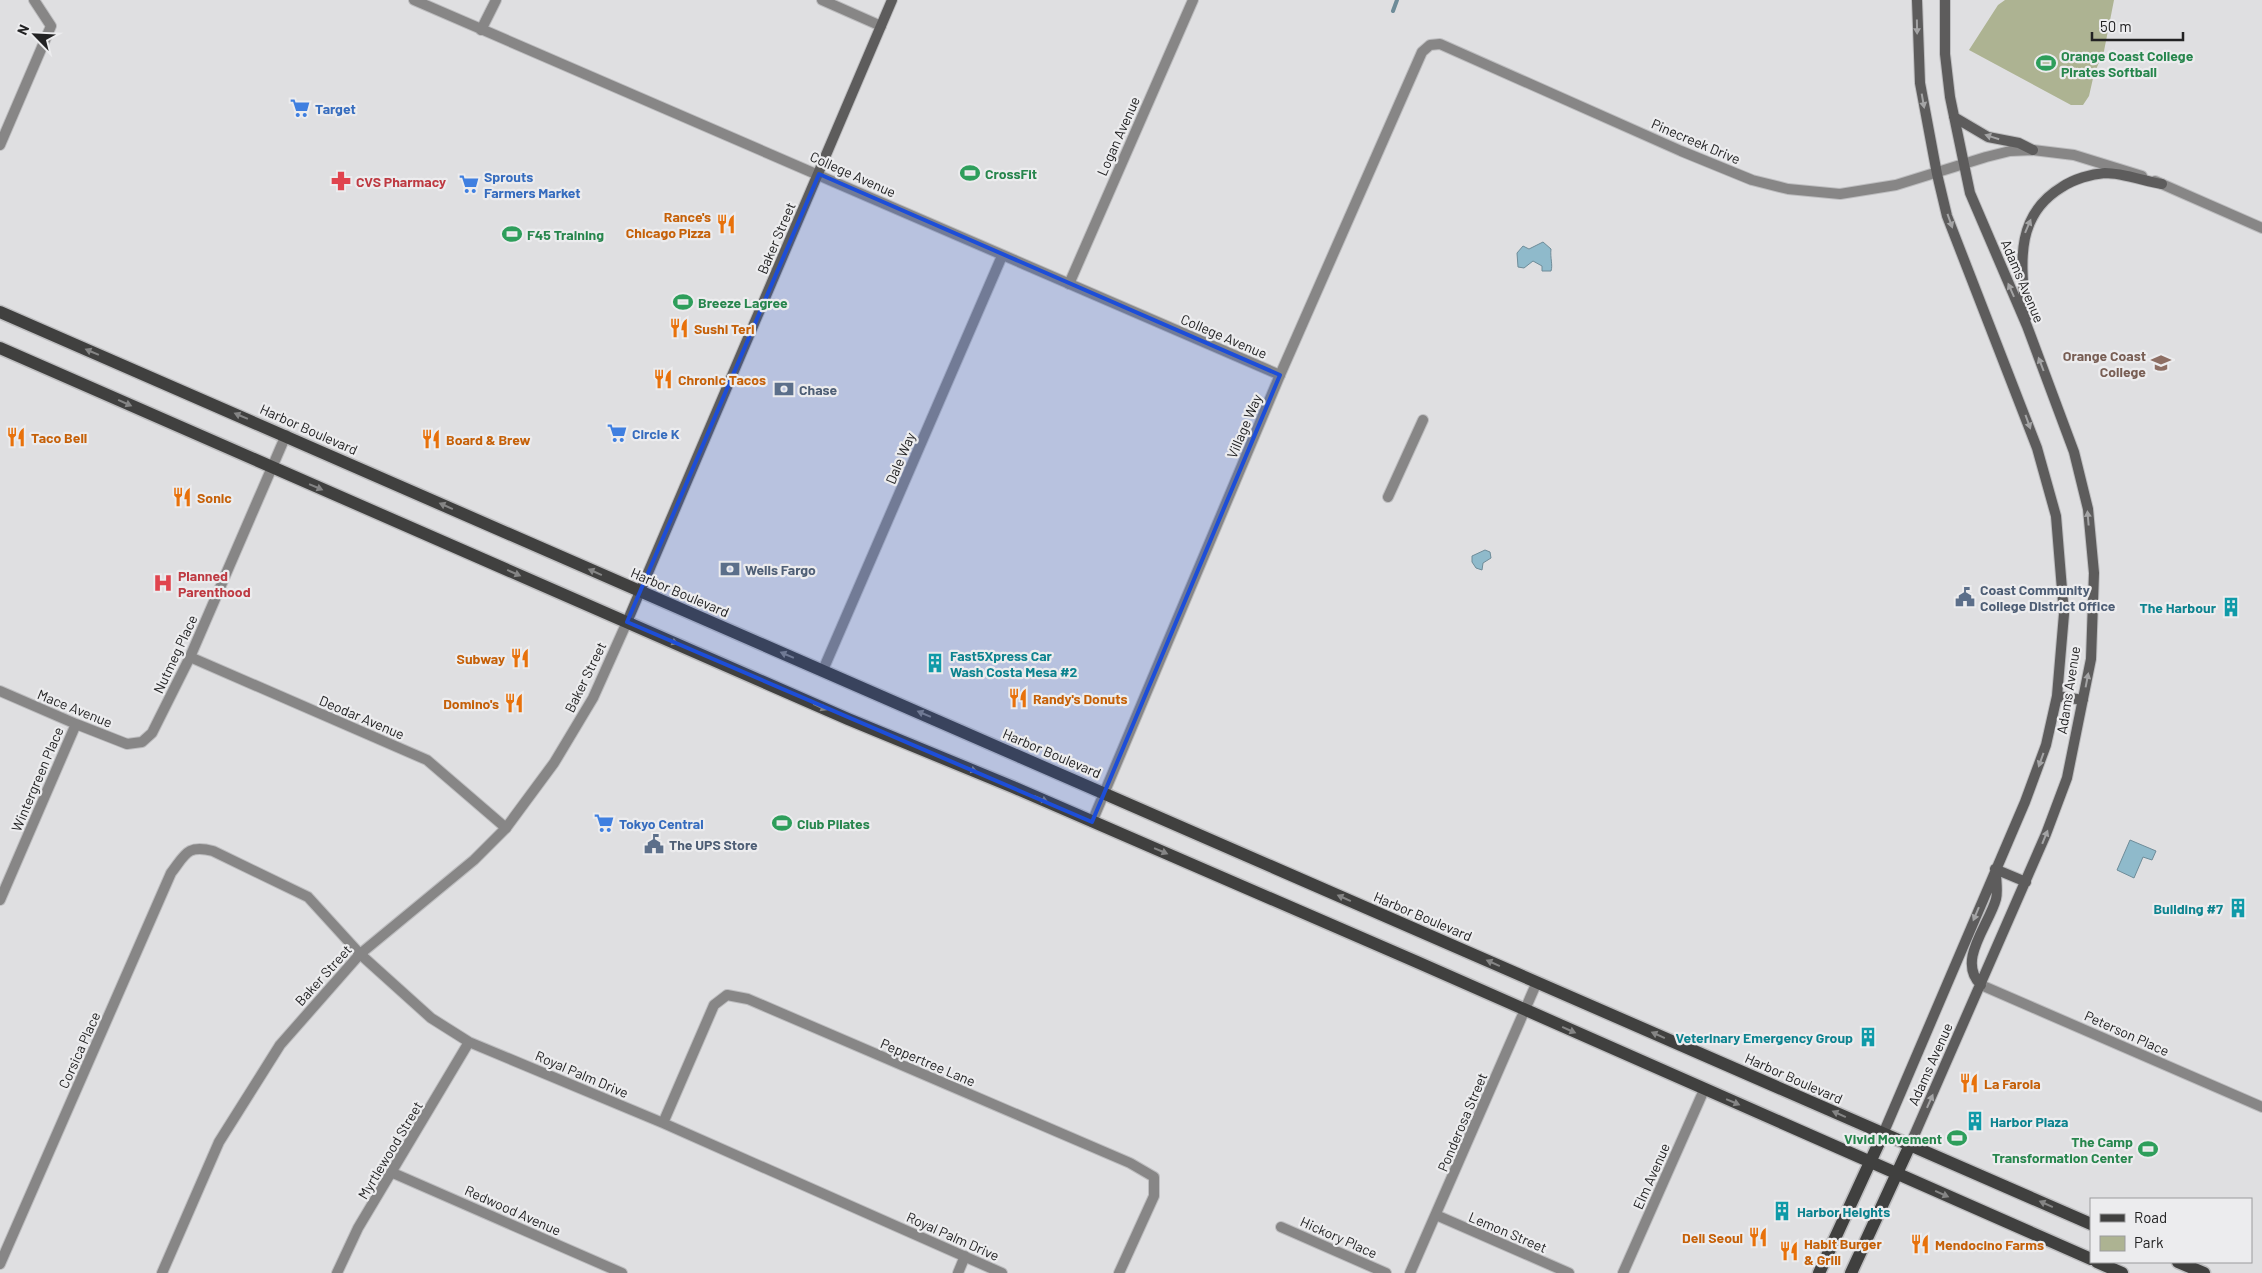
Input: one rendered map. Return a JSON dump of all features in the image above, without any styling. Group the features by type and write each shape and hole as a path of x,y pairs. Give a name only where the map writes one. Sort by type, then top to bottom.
{"main road":[{"name":"Baker Street","path":"627,622 892,0"},
{"name":"Adams Avenue","path":"1820,1273 1883,1134 2025,802 2040,761 2057,696 2064,614 2056,516 2038,448 1948,216 1937,174 1920,83 1917,0"},
{"name":"Adams Avenue","path":"1851,1273 1910,1146 2026,882 2067,778 2091,658 2094,573 2088,510 2074,452 2026,326 1974,207 1954,116 1946,54 1945,0"},
{"path":"1954,116 1988,137 2019,143 2033,150"},
{"path":"2026,326 2022,261 2025,234 2030,221 2051,193 2070,182 2106,173 2162,184"},
{"name":"Harbor Boulevard","path":"0,312 286,435 2090,1224"},
{"path":"0,348 841,716 1092,822 1524,1010 2090,1259"},
{"path":"2057,696 2083,700"},
{"path":"1981,985 1974,978 1971,967 1975,946 1996,898 1995,869 2026,882"},
{"path":"2099,1263 2122,1273"},
{"path":"2180,1263 2204,1273"}],"street":[{"path":"0,145 51,26 34,0"},
{"name":"College Avenue","path":"414,0 1280,375"},
{"path":"481,30 496,0"},
{"path":"822,0 881,26"},
{"name":"Logan Avenue","path":"1069,284 1193,0"},
{"name":"Pinecreek Drive","path":"1430,46 1440,44 1681,151 1761,182 1788,189 1840,194 1896,186 2010,151 2033,150 2074,155 2118,167 2162,184 2262,228"},
{"name":"Village Way","path":"1092,822 1280,375 1422,52 1430,46"},
{"name":"Dale Way","path":"823,670 1002,256"},
{"path":"1388,497 1423,420"},
{"name":"Nutmeg Place","path":"142,742 152,733 190,658 286,435"},
{"name":"Baker Street","path":"162,1273 219,1142 280,1045 360,954 421,901 474,860 506,828 554,763 593,698 627,622"},
{"name":"Deodar Avenue","path":"190,658 427,760 506,828"},
{"name":"Mace Avenue","path":"0,691 127,744 142,742"},
{"name":"Wintergreen Place","path":"0,900 3,884 76,724"},
{"name":"Royal Palm Drive","path":"189,850 200,848 213,851 308,897 360,954 431,1018 469,1042 663,1124 1002,1273"},
{"name":"Corsica Place","path":"0,1264 171,873 189,850"},
{"name":"Ponderosa Street","path":"1410,1273 1537,982"},
{"name":"Peterson Place","path":"1981,985 2262,1107"},
{"name":"Peppertree Lane","path":"663,1124 714,1005 727,995 748,999 1130,1163 1154,1177 1154,1196 1119,1273"},
{"name":"Myrtlewood Street","path":"337,1273 358,1228 393,1173 469,1042"},
{"name":"Elm Avenue","path":"1623,1273 1704,1090"},
{"name":"Redwood Avenue","path":"393,1173 622,1273"},
{"name":"Lemon Street","path":"1436,1215 1569,1273"},
{"name":"Hickory Place","path":"1281,1227 1386,1273"},
{"path":"958,1273 965,1256"}],"highlighted area":[{"path":"819,174 1280,375 1092,822 627,622"}],"green space":[{"name":"Orange Coast College Pirates Softball","path":"2005,0 2114,0 2104,51 2094,74 2089,96 2083,105 2071,105 1969,50 1998,5"}],"water":[{"path":"1543,242 1551,249 1551,271 1542,271 1542,266 1533,261 1524,268 1518,267 1517,253 1523,246 1529,249"},
{"path":"1485,550 1490,552 1491,558 1483,563 1482,570 1476,568 1472,562 1472,556"},
{"path":"2130,840 2156,851 2152,860 2143,857 2134,878 2117,870"}],"waterway":[{"path":"1393,11 1397,0"}],"place":[{"name":"Orange Coast College Pirates Softball","path":"2046,63"},
{"name":"Target","path":"300,108"},
{"name":"CrossFit","path":"970,173"},
{"name":"CVS Pharmacy","path":"341,181"},
{"name":"Sprouts Farmers Market","path":"469,184"},
{"name":"Rance's Chicago Pizza","path":"726,224"},
{"name":"F45 Training","path":"512,234"},
{"name":"Breeze Lagree","path":"683,302"},
{"name":"Sushi Teri","path":"679,328"},
{"name":"Orange Coast College","path":"2161,363"},
{"name":"Chronic Tacos","path":"663,379"},
{"name":"Chase","path":"784,389"},
{"name":"Circle K","path":"617,433"},
{"name":"Taco Bell","path":"16,437"},
{"name":"Board & Brew","path":"431,439"},
{"name":"Sonic","path":"182,497"},
{"name":"Wells Fargo","path":"730,569"},
{"name":"Planned Parenthood","path":"163,583"},
{"name":"Coast Community College District Office","path":"1965,597"},
{"name":"The Harbour","path":"2231,607"},
{"name":"Subway","path":"520,658"},
{"name":"Fast5Xpress Car Wash Costa Mesa #2","path":"935,663"},
{"name":"Randy's Donuts","path":"1018,698"},
{"name":"Domino's","path":"514,703"},
{"name":"Tokyo Central","path":"604,823"},
{"name":"Club Pilates","path":"782,823"},
{"name":"The UPS Store","path":"654,844"},
{"name":"Building #7","path":"2238,908"},
{"name":"Veterinary Emergency Group","path":"1868,1037"},
{"name":"La Farola","path":"1969,1083"},
{"name":"Harbor Plaza","path":"1975,1121"},
{"name":"Vivid Movement","path":"1957,1138"},
{"name":"The Camp Transformation Center","path":"2148,1149"},
{"name":"Harbor Heights","path":"1782,1211"},
{"name":"Deli Seoul","path":"1758,1237"},
{"name":"Mendocino Farms","path":"1920,1244"},
{"name":"Habit Burger & Grill","path":"1789,1251"}]}
